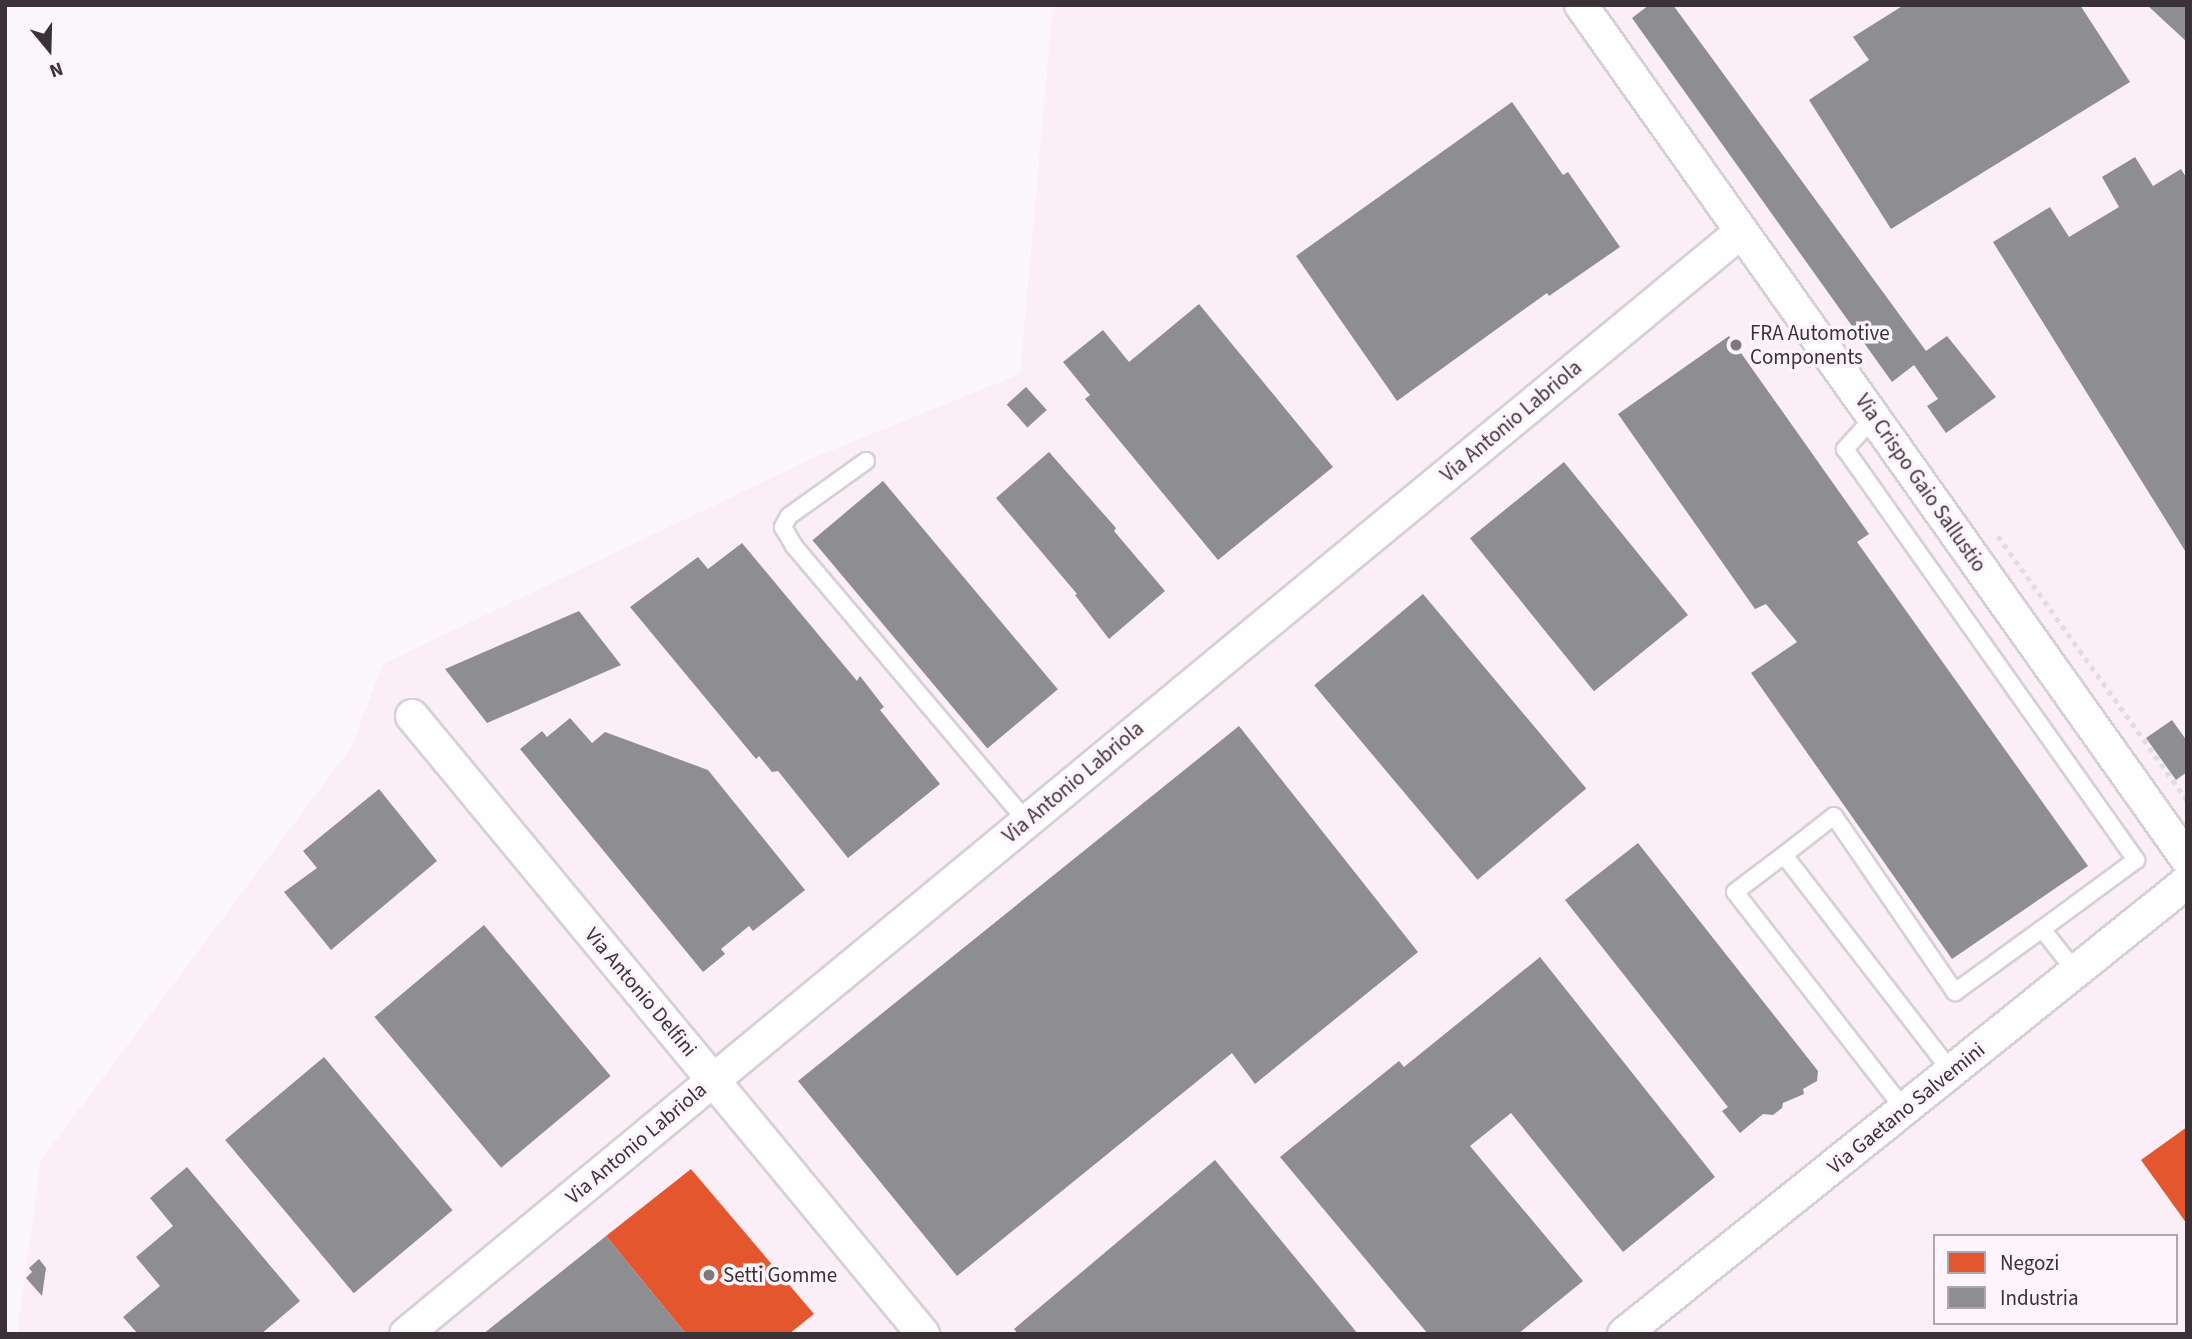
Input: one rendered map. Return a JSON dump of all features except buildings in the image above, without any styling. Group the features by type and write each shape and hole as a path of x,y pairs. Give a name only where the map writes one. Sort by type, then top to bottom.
{"street":[{"name":"Via Crispo Gaio Sallustio","path":"1581,5 2187,859"},
{"name":"Via Antonio Labriola","path":"405,1334 1742,231"},
{"name":"Via Antonio Delfini","path":"412,716 923,1334"},
{"name":"Via Gaetano Salvemini","path":"1625,1334 2187,882"}],"lane":[{"path":"1875,416 1845,449 2136,860 1955,992 1834,816 1735,892 1904,1109"},
{"path":"866,460 789,516 783,527 794,546 1026,821"},
{"path":"1784,855 1951,1072"},
{"path":"2042,929 2076,972"}],"shaded area":[{"path":"1053,5 2187,5 2187,1334 17,1334 41,1160 351,748 383,664 815,457 1020,374"}],"place":[{"name":"FRA Automotive Components","path":"1736,345"},
{"name":"Setti Gomme","path":"709,1275"}]}
